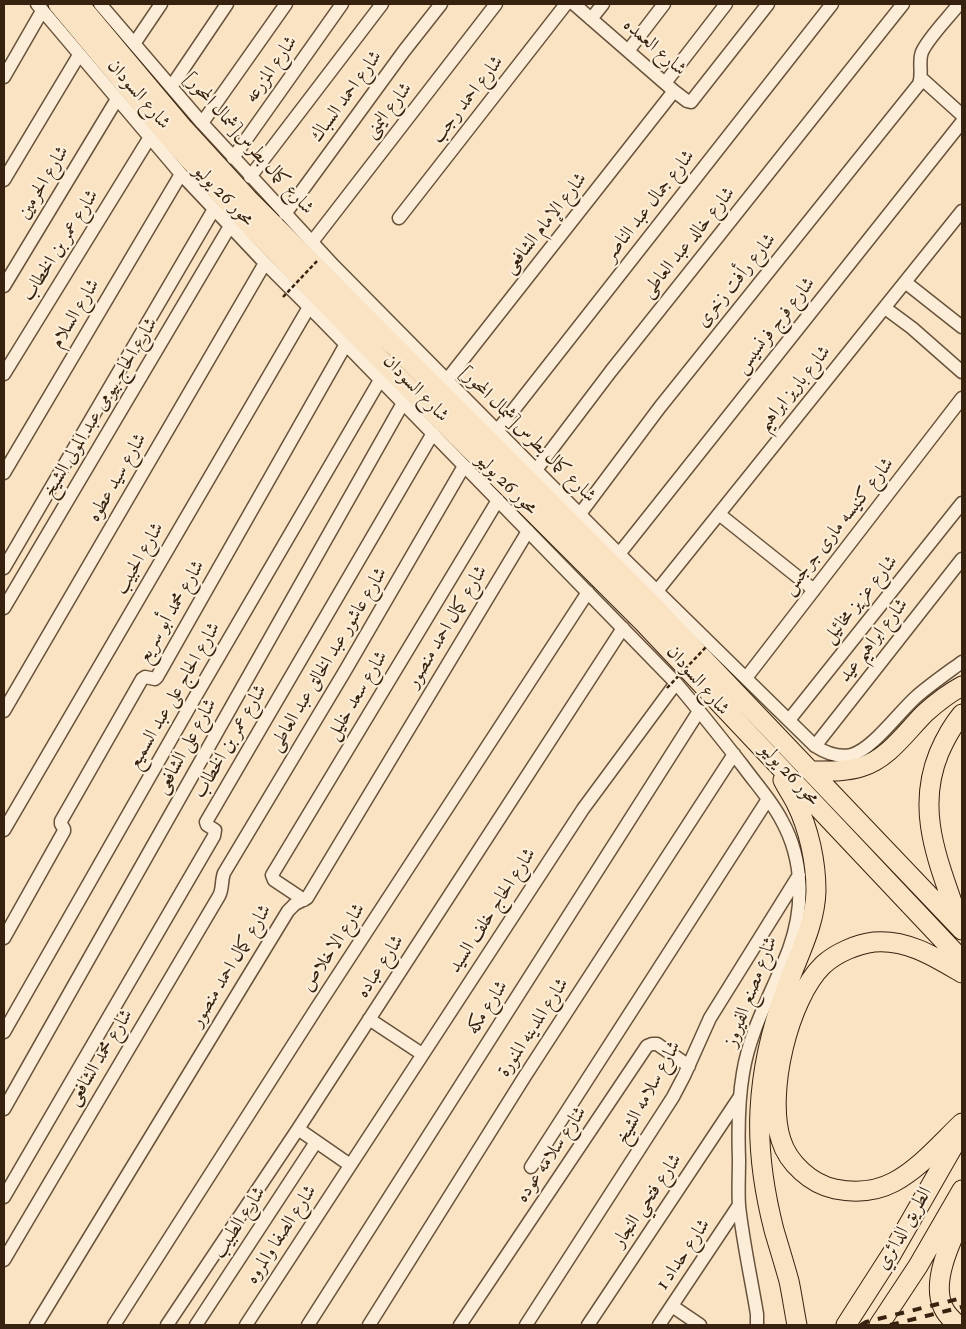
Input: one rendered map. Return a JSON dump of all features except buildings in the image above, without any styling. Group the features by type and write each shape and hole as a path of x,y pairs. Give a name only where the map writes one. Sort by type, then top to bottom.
{"highway":[{"name":"محور 26 يوليو","path":"80,4 184,128 248,199 655,608 962,930"},
{"name":"محور 26 يوليو","path":"46,6 219,192 383,362 643,622 962,960"},
{"path":"811,771 847,770 876,760 888,752 926,712 962,686"},
{"path":"962,714 944,741 935,764 929,788 928,812 937,855 962,930"},
{"path":"777,763 779,772 797,804 806,828 815,872 816,891 814,911 809,930 784,992 772,1030 764,1070 760,1110 760,1150 766,1189 774,1228 789,1281 797,1325"},
{"path":"962,973 928,954 902,943 874,942 847,949 824,965 806,987 786,1038 776,1092 776,1119 781,1141 792,1161 808,1176 828,1187 849,1192 872,1191 893,1183 912,1171 962,1123"},
{"name":"الطريق الدائري","path":"846,1325 891,1255 962,1130"},
{"name":"الطريق الدائري","path":"879,1325 918,1266 962,1190"},
{"path":"958,1325 942,1306 938,1278 962,1217"}],"street":[{"name":"شارع كمال بطرس[شمال المحور]","path":"100,4 202,123 285,214 446,381 815,746 826,753 838,756 851,755 863,750 915,698 962,662"},
{"path":"134,44 161,4"},
{"path":"171,87 227,4"},
{"path":"202,123 286,4"},
{"name":"شارع المزرعه","path":"233,158 342,4"},
{"path":"250,177 382,4"},
{"name":"شارع احمد السباك","path":"285,214 404,51 442,4"},
{"name":"شارع اليمنى","path":"312,242 496,4"},
{"name":"شارع احمد رجب","path":"399,218 566,4"},
{"name":"شارع العمده","path":"574,4 687,101 693,101 768,4"},
{"path":"591,19 603,4"},
{"path":"628,51 664,4"},
{"name":"شارع الإمام الشافعى","path":"446,381 670,87 726,4"},
{"name":"شارع جمال عبد الناصر","path":"497,431 832,4"},
{"name":"شارع خالد عبد العاطى","path":"536,470 611,371 903,4"},
{"path":"959,4 925,46 921,54 921,74 962,115"},
{"path":"4,77 46,6"},
{"name":"شارع السودان","path":"46,6 79,55 181,174 265,263 623,628 672,686 699,711 768,799"},
{"path":"4,180 79,55"},
{"name":"شارع رأفت زخرى","path":"580,514 660,407 919,84 921,74"},
{"name":"شارع الحرمين","path":"4,286 117,99"},
{"name":"شارع فرج فرنسيس","path":"619,554 962,122"},
{"name":"شارع عمر بن الخطاب","path":"4,374 150,137"},
{"name":"شارع السلام","path":"4,473 181,174"},
{"path":"4,568 214,209"},
{"name":"شارع باريز ابراهيم","path":"657,591 962,211"},
{"name":"شارع الحاج بيومى عبد المولى الشيخ","path":"4,608 230,226"},
{"name":"شارع سيد عطوه","path":"4,711 265,263"},
{"path":"905,282 962,328"},
{"name":"شارع الحبيب","path":"4,830 310,307"},
{"path":"885,308 912,328 962,372"},
{"name":"شارع محمد أبو سريع","path":"4,938 64,830 61,822 142,679 145,677 155,679 158,677 346,344"},
{"name":"شارع الحاج على عبد السميع","path":"4,1032 194,699 380,380"},
{"name":"شارع كنيسه مارى جرجس","path":"746,678 962,398"},
{"name":"شارع على الشافعى","path":"4,1109 403,403"},
{"name":"شارع عمر بن الخطاب","path":"4,1197 214,836 215,830 207,825 206,822 433,433"},
{"name":"شارع عاشور عبد الخالق عبد العاطى","path":"224,873 345,671 464,466"},
{"name":"شارع سعد خليل","path":"304,900 274,880 272,875 498,500"},
{"name":"شارع عزيز مخائيل","path":"789,720 962,503"},
{"path":"719,514 814,590"},
{"name":"شارع كمال احمد منصور","path":"36,1325 288,911 295,904 304,900 528,531"},
{"name":"شارع ابراهيم عيد","path":"815,746 962,559"},
{"name":"شارع الاخلاص","path":"114,1325 311,1017 588,592"},
{"name":"شارع عباده","path":"167,1325 370,1019 623,628"},
{"name":"شارع الحاج خلف السيد","path":"350,1165 583,809 672,686"},
{"name":"شارع مكه","path":"308,1325 699,711"},
{"name":"شارع المدينه المنورة","path":"370,1325 525,1076 734,754"},
{"path":"531,1167 768,799"},
{"name":"شارع مصنع الفيروز","path":"757,1325 757,1314 739,1205 739,1098 751,1039 756,1023 789,950 797,925 800,898 799,875 793,846 782,821 768,799"},
{"name":"شارع محمد الشافعى","path":"4,1260 219,896 224,873"},
{"name":"شارع سلامه الشيخ","path":"526,1325 673,1097 710,1018 799,875"},
{"path":"370,1019 422,1054"},
{"name":"شارع سلامه عوده","path":"460,1325 647,1046 657,1044 689,1066"},
{"name":"شارع فتحي النجار","path":"588,1325 739,1098"},
{"path":"298,1129 350,1165"},
{"name":"شارع الطبيب","path":"196,1325 316,1142"},
{"name":"شارع الصفا والمروه","path":"246,1325 350,1165"},
{"name":"شارع حداد 1","path":"659,1325 739,1205"},
{"path":"672,1306 700,1325"}],"path":[{"path":"283,297 318,260"},
{"path":"672,686 707,646"}],"railway":[{"path":"861,1325 866,1322 962,1298"},
{"path":"890,1325 962,1307"}]}
